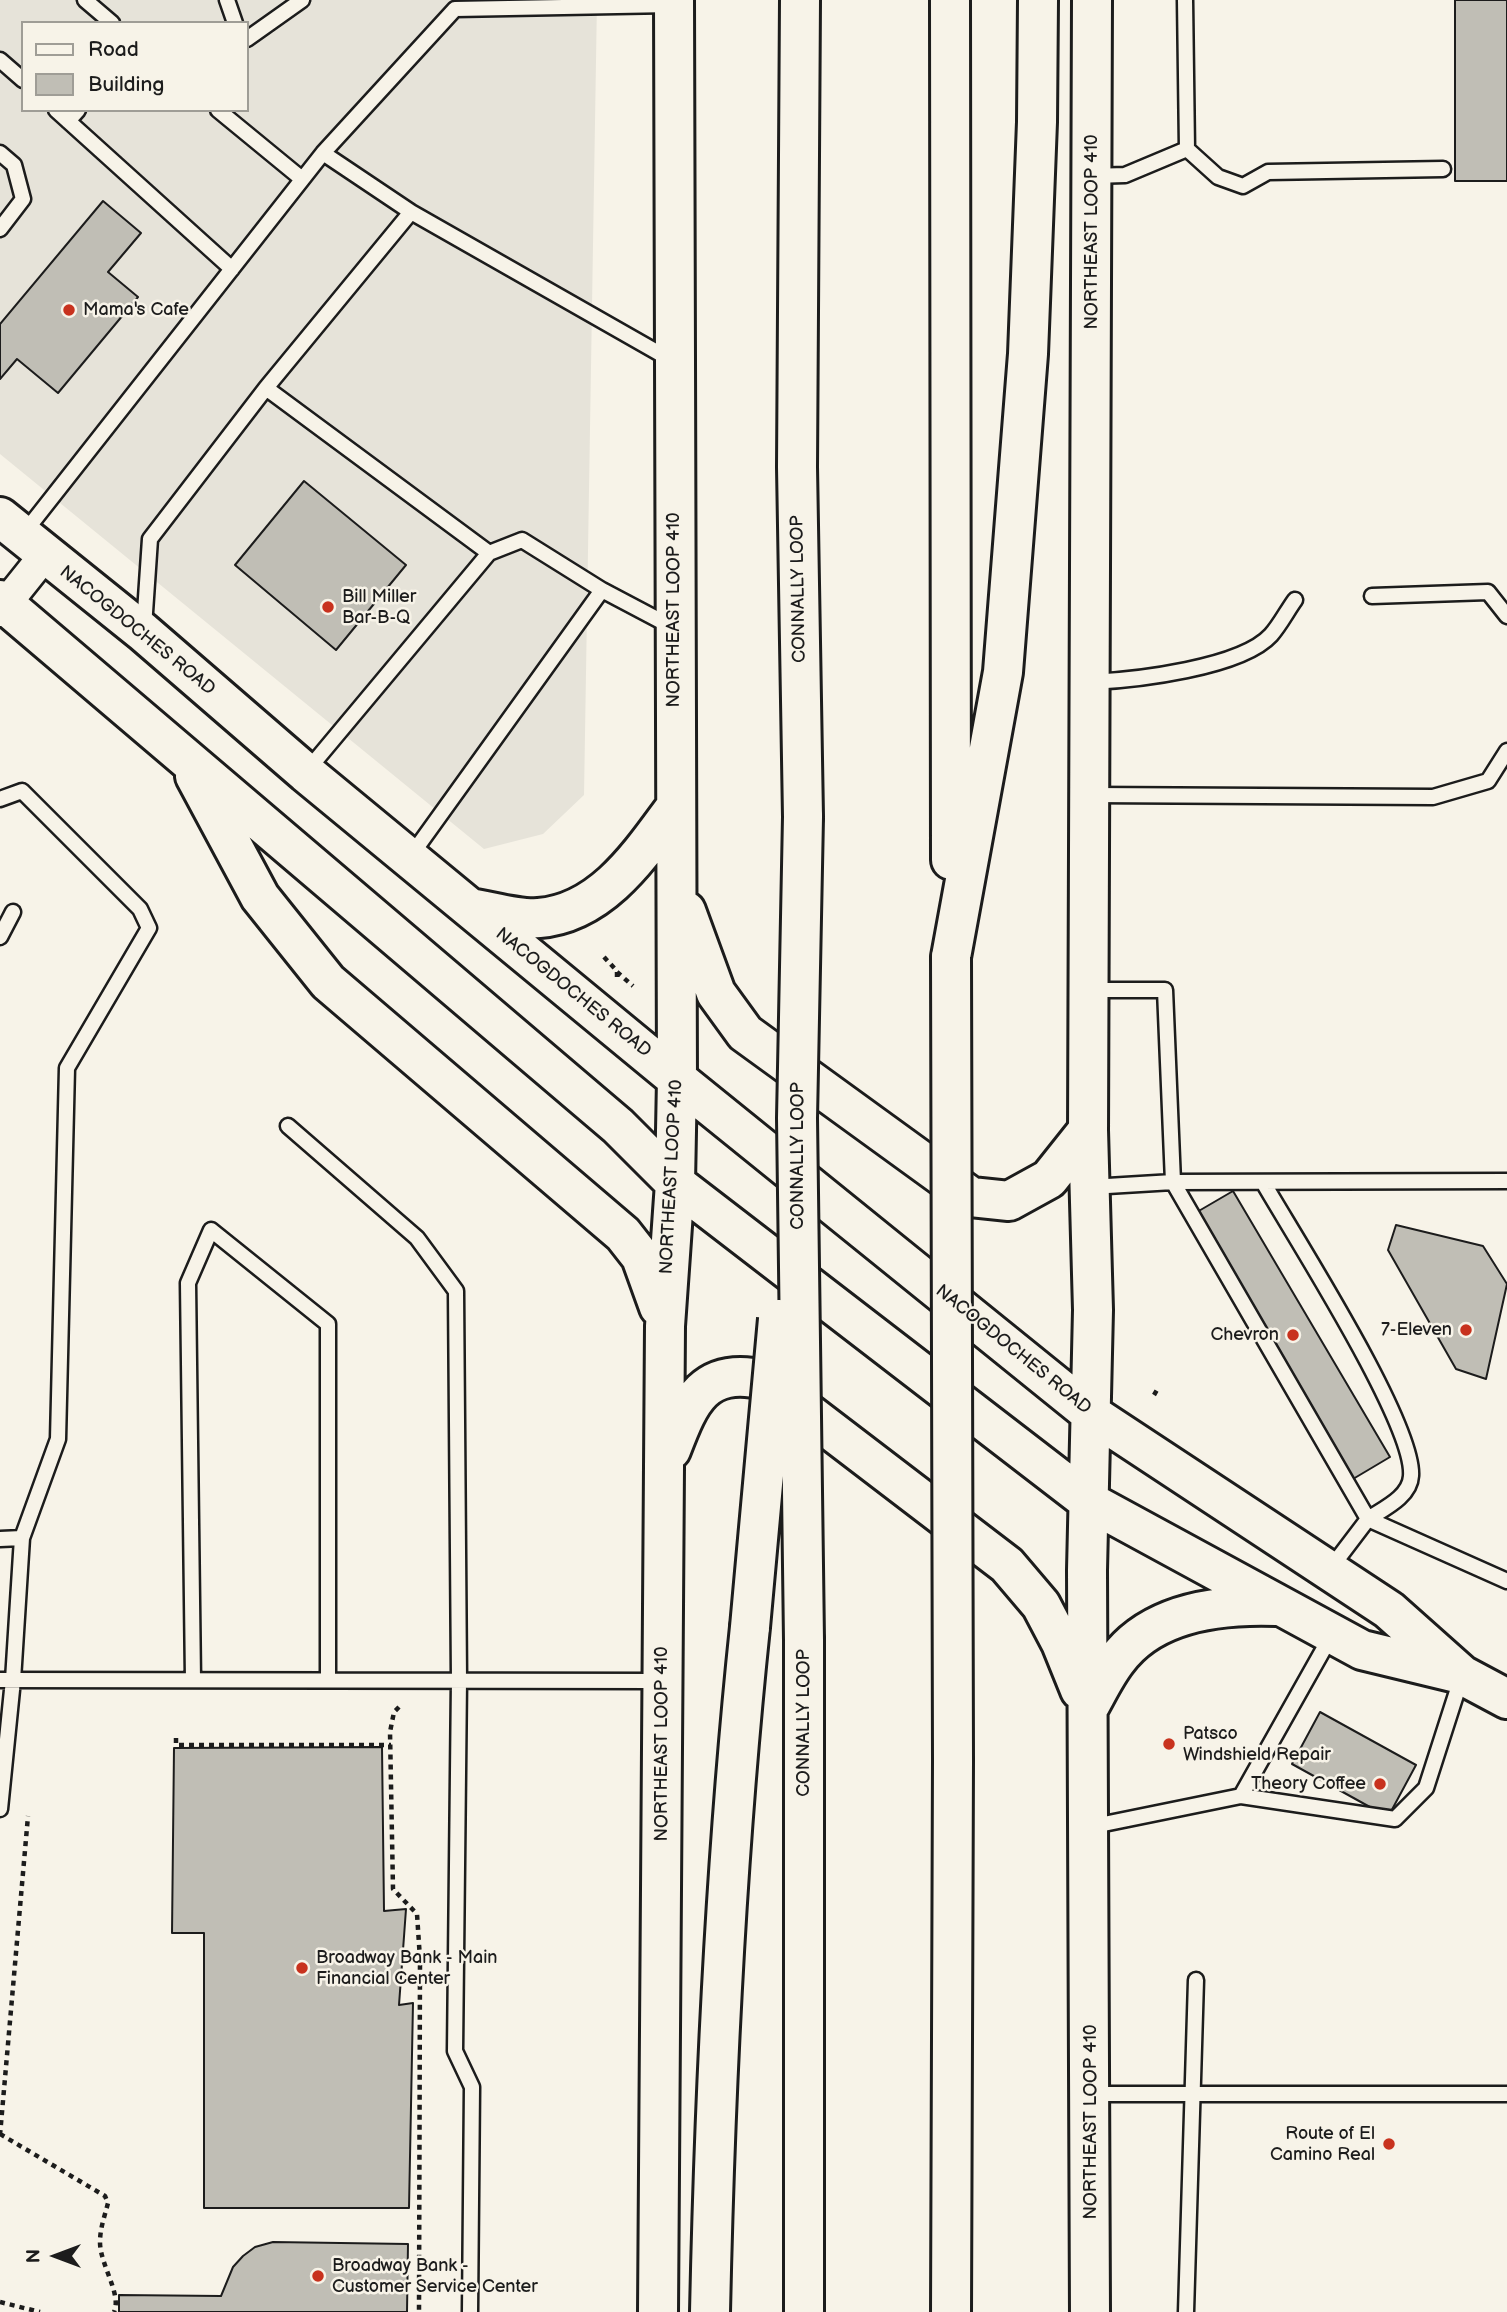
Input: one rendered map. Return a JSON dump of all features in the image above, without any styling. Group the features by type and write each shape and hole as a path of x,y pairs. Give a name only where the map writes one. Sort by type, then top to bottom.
{"main road":[{"name":"CONNALLY LOOP","path":"800,0 797,467 803,817 797,1118 804,1640 804,2312"},
{"path":"950,0 953,1761 951,2312"},
{"path":"951,957 1003,672 1028,354 1037,122 1038,0"},
{"name":"NORTHEAST LOOP 410","path":"1090,2312 1088,1501 1093,1310 1088,1130 1092,682 1092,0"},
{"name":"NORTHEAST LOOP 410","path":"659,2312 665,1326 675,1183 677,1079 674,809 674,3"},
{"name":"NACOGDOCHES ROAD","path":"22,536 143,632 306,773 677,1079 1090,1413 1390,1610 1462,1675"},
{"name":"NACOGDOCHES ROAD","path":"2,605 184,756 618,1126 675,1183 1088,1501 1362,1650 1462,1675 1506,1693"},
{"path":"184,756 260,897 328,982 622,1234 641,1257 665,1326"},
{"path":"470,908 539,919 578,907 613,885 674,809"},
{"path":"676,883 716,993 746,1033 971,1197 1009,1201 1039,1184 1049,1178 1088,1130"},
{"path":"710,2312 720,2005 737,1748 797,1118"},
{"path":"663,1470 685,1414 698,1393 719,1379 743,1375 765,1380 1007,1566 1041,1605 1061,1643 1088,1709"},
{"path":"1088,1709 1118,1658 1145,1635 1168,1622 1201,1610 1235,1605 1282,1606"}],"street":[{"path":"2,605 22,536"}],"lane":[{"path":"85,0 110,21"},
{"path":"226,0 234,21"},
{"path":"248,38 302,0"},
{"path":"1185,0 1187,149 1218,177 1243,186 1268,172 1443,170"},
{"path":"22,536 323,153 455,9 674,3"},
{"path":"0,60 21,78"},
{"path":"220,112 302,180"},
{"path":"73,116 232,269"},
{"path":"1092,176 1125,175 1187,149"},
{"path":"0,153 14,165 23,200 0,229"},
{"path":"323,153 411,212 673,361"},
{"path":"143,632 150,539 266,388 411,212"},
{"path":"266,388 489,553"},
{"path":"306,773 489,553 522,540 602,590 674,628"},
{"path":"409,858 602,590"},
{"path":"1372,596 1488,592 1507,616"},
{"path":"1092,682 1133,681 1231,659 1270,636 1295,600"},
{"path":"1091,795 1433,797 1488,781 1507,751"},
{"path":"0,799 22,791 140,909 149,928 67,1068 58,1438 22,1538 7,1680 0,1809"},
{"path":"0,937 13,912"},
{"path":"1090,990 1165,990 1173,1182 1368,1520 1507,1581"},
{"path":"288,1126 416,1238 456,1291 459,1680 454,2051 472,2087 470,2312"},
{"path":"1090,1187 1173,1182 1507,1181"},
{"path":"1263,1182 1385,1395 1405,1442 1412,1477 1401,1497 1368,1520 1329,1570"},
{"path":"193,1680 188,1283 211,1230 328,1324 328,1680"},
{"path":"0,1539 22,1538"},
{"path":"1241,1796 1332,1634"},
{"path":"1089,1827 1241,1796 1395,1819 1426,1788 1462,1675"},
{"path":"7,1680 662,1681"},
{"path":"1186,2312 1196,1980"},
{"path":"1091,2094 1507,2094"}],"path":[{"path":"617,971 633,986"},
{"path":"405,1706 394,1712 391,1745 393,1889 416,1914 420,1959 419,2312"},
{"path":"176,1738 176,1745 391,1745"},
{"path":"29,1803 0,2135 105,2196 108,2203 100,2241 102,2262 118,2299 114,2312"},
{"path":"0,2302 40,2312"}],"shaded area":[{"path":"0,0 597,0 584,795 543,834 484,849 0,454"}],"building":[{"path":"1455,0 1507,0 1507,181 1455,181"},
{"name":"Mama's Cafe","path":"103,201 141,233 108,272 138,297 58,393 17,359 0,379 0,324"},
{"name":"Bill Miller Bar-B-Q","path":"304,481 406,565 336,650 235,565"},
{"name":"Chevron","path":"1233,1191 1390,1457 1353,1479 1197,1212"},
{"name":"7-Eleven","path":"1396,1225 1483,1246 1507,1284 1486,1379 1456,1369 1388,1250"},
{"path":"1320,1712 1416,1765 1388,1817 1292,1764"},
{"name":"Broadway Bank - Main Financial Center","path":"382,1747 384,1911 406,1909 399,2005 413,2003 409,2208 204,2208 204,1933 172,1933 174,1748"},
{"name":"Broadway Bank - Customer Service Center","path":"273,2242 408,2244 407,2312 119,2312 119,2295 221,2296 233,2267 243,2256 255,2247"}],"place":[{"name":"Mama's Cafe","path":"69,310"},
{"name":"Bill Miller Bar-B-Q","path":"328,607"},
{"name":"7-Eleven","path":"1466,1330"},
{"name":"Chevron","path":"1293,1335"},
{"name":"Patsco Windshield Repair","path":"1169,1744"},
{"name":"Theory Coffee","path":"1380,1784"},
{"name":"Broadway Bank - Main Financial Center","path":"302,1968"},
{"name":"Route of El Camino Real","path":"1389,2144"},
{"name":"Broadway Bank - Customer Service Center","path":"318,2276"}]}
